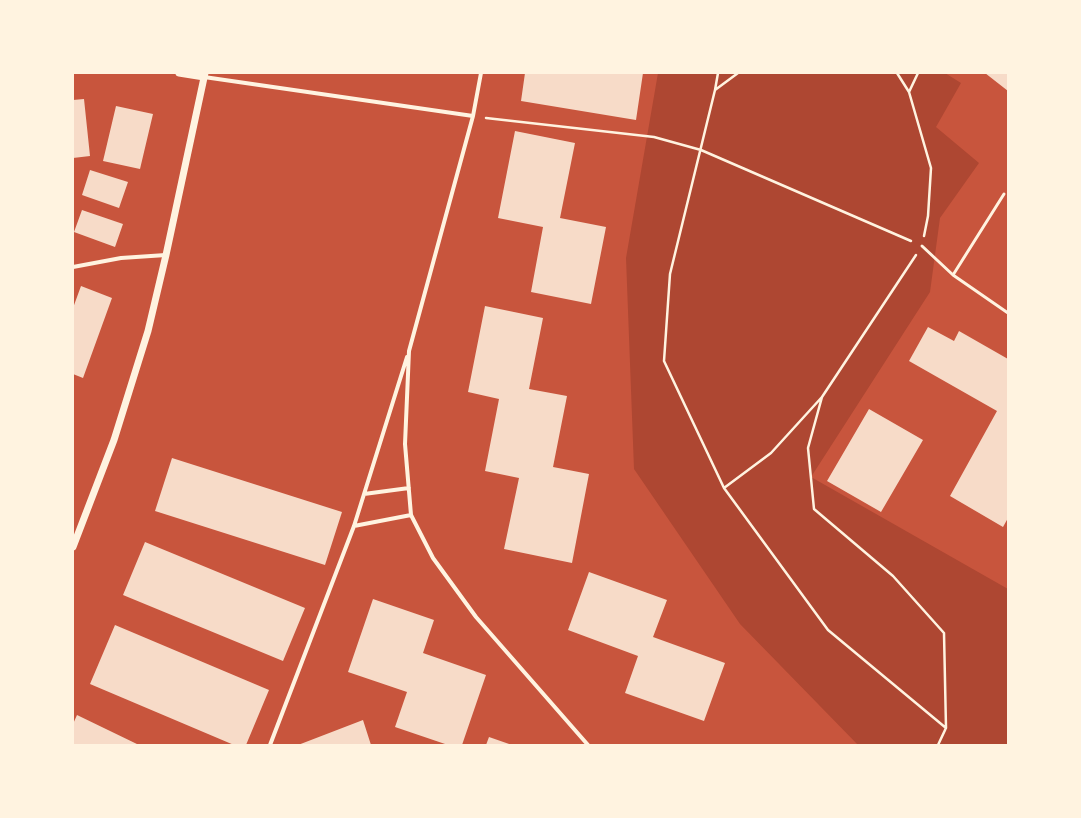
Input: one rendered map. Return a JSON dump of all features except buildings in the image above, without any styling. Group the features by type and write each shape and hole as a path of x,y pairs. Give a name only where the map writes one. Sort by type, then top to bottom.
{"street":[{"path":"179,73 204,75 473,116"},
{"path":"270,745 354,526 409,351 473,116 481,73"},
{"path":"73,547 114,440 148,331 166,255 204,75"},
{"path":"73,267 121,258 166,255"},
{"path":"409,351 405,444 411,515 433,558 476,618 588,745"},
{"path":"364,494 409,488"},
{"path":"354,526 411,515"}],"lane":[{"path":"953,275 1004,194"},
{"path":"922,246 953,275 1008,313"}],"path":[{"path":"718,73 670,274 664,361 724,488 828,630 946,728"},
{"path":"715,90 738,73"},
{"path":"724,488 771,453 822,397 922,246 928,216 931,168 909,92 897,73"},
{"path":"909,92 918,73"},
{"path":"473,116 654,137 700,150 922,246"},
{"path":"822,397 808,448 814,509 893,576 944,633 946,728 938,745"}],"shaded area":[{"path":"658,73 945,73 961,83 936,127 979,163 940,218 930,292 811,477 1008,589 1008,745 858,745 740,624 634,469 626,258"}]}
